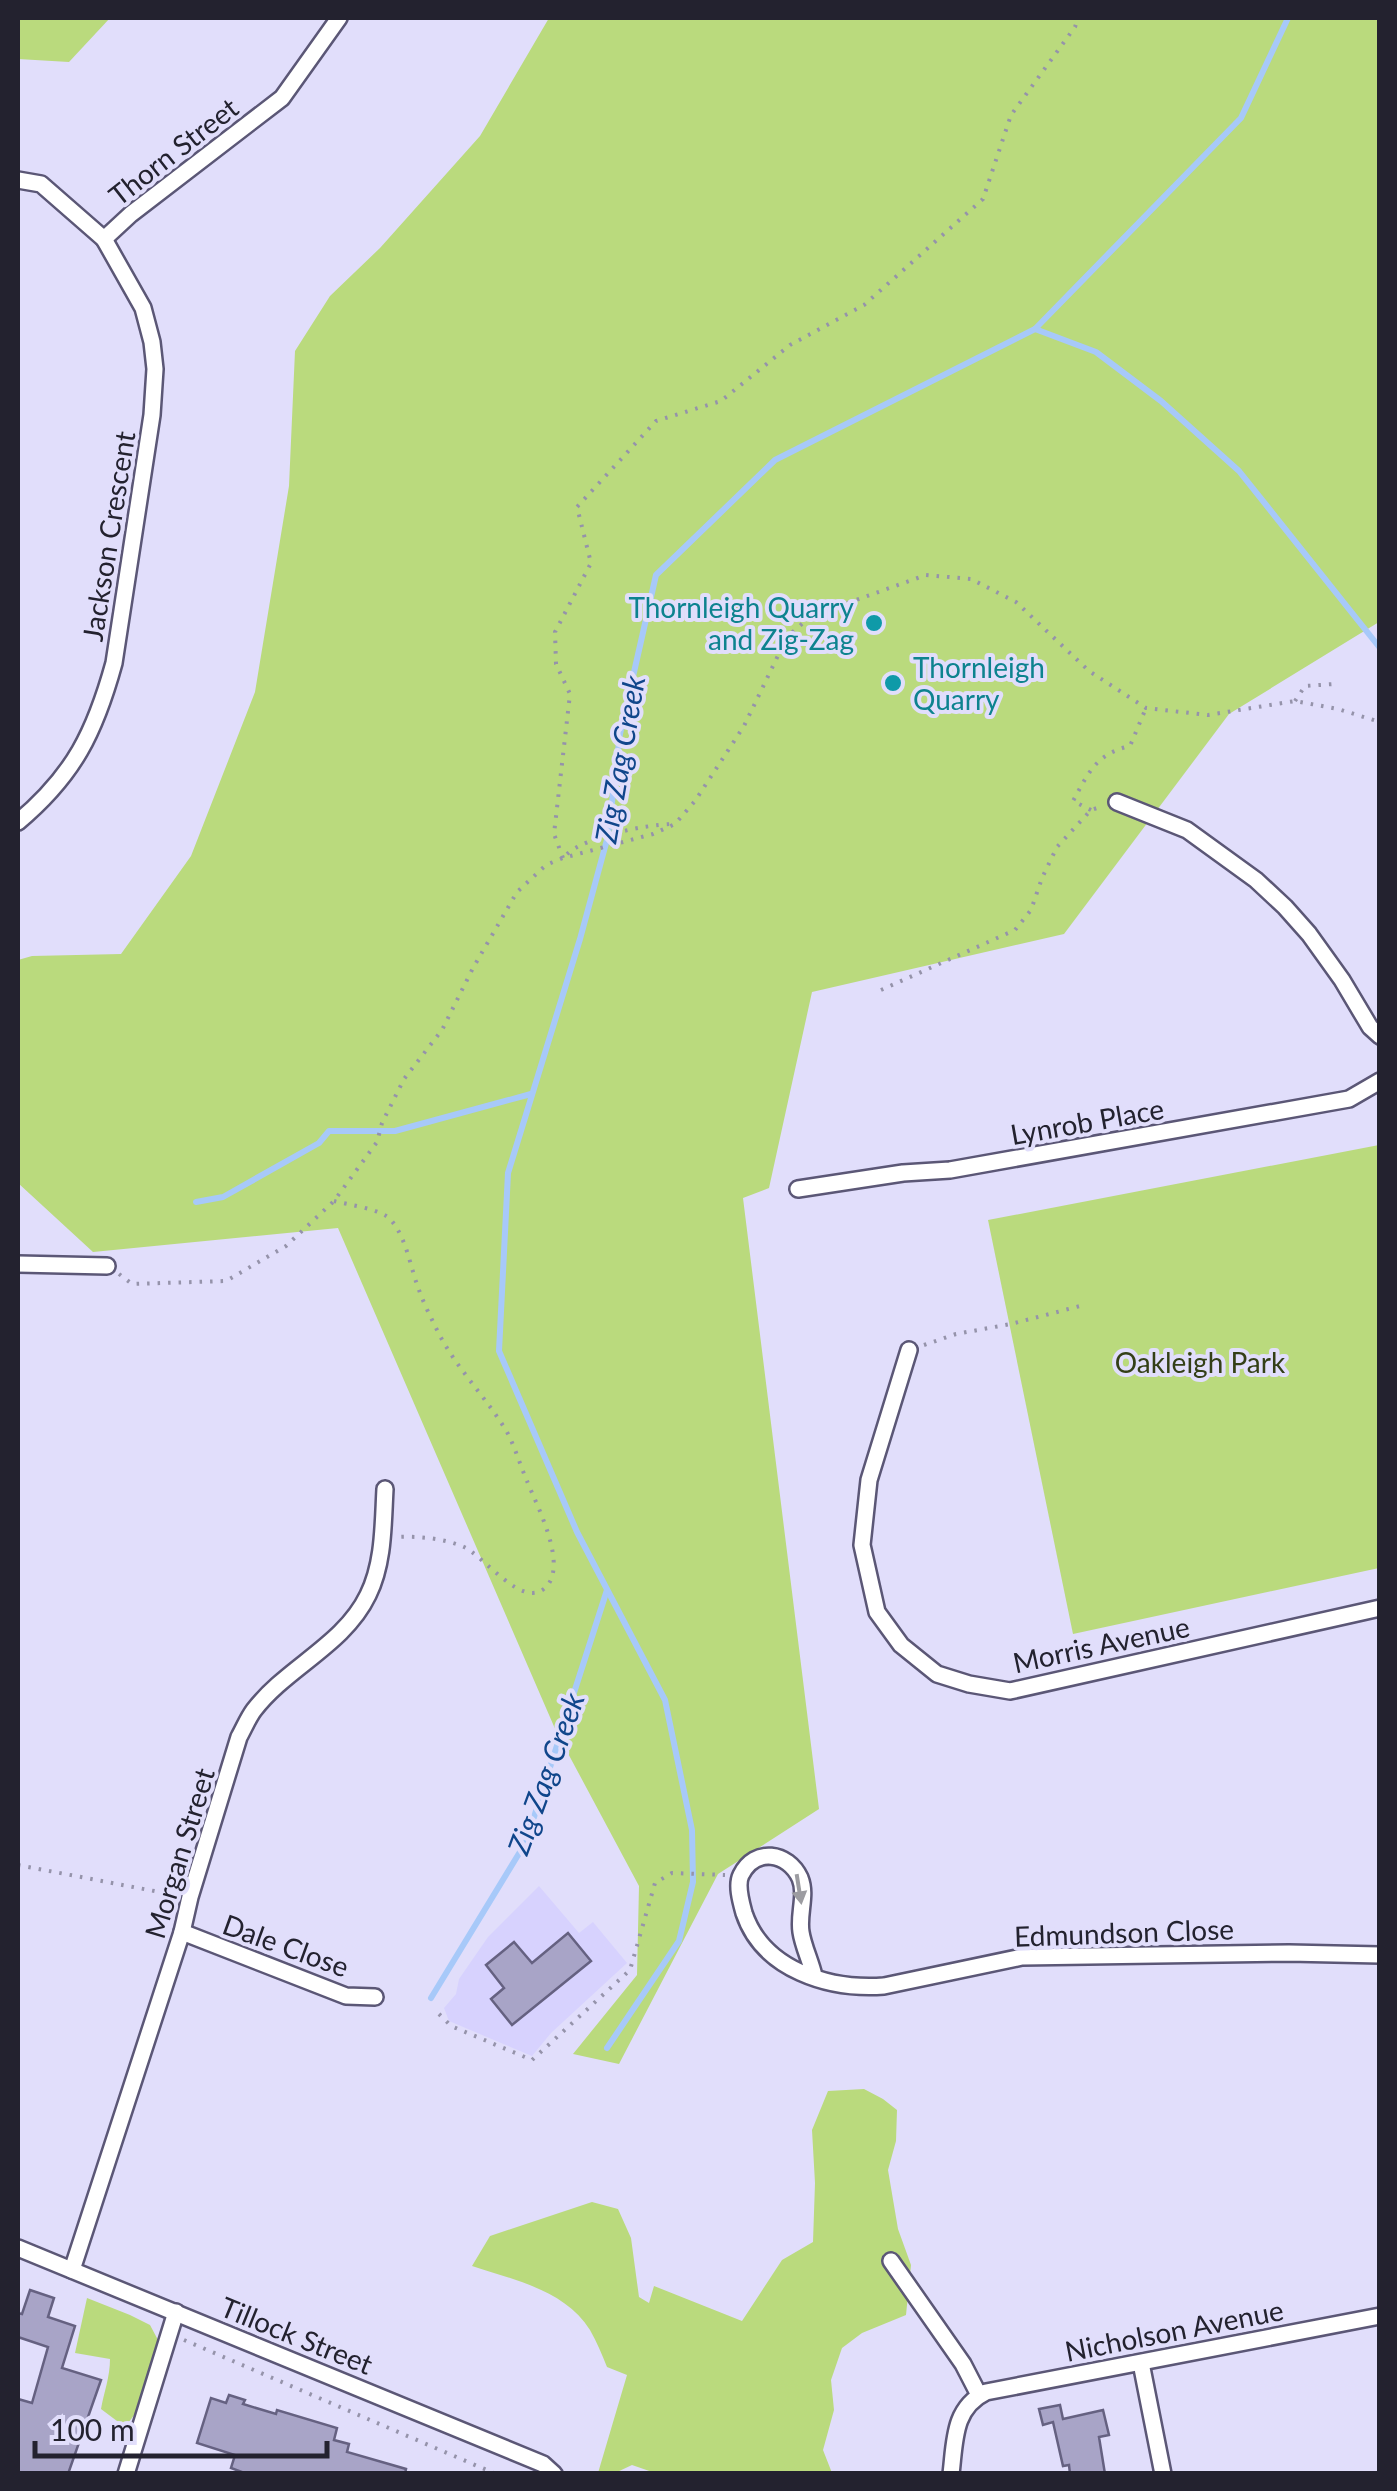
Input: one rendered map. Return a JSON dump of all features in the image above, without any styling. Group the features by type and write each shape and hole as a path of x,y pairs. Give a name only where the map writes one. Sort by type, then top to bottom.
{"street":[{"name":"Thorn Street","path":"18,180 41,184 104,239 282,98 338,18"},
{"name":"Jackson Crescent","path":"18,822 44,799 80,754 105,694 114,662 152,414 155,369 148,325 104,239"},
{"path":"1117,802 1187,830 1256,880 1310,934 1370,1027 1380,1036"},
{"name":"Lynrob Place","path":"798,1189 950,1170 1349,1099 1380,1081"},
{"path":"18,1264 107,1266"},
{"name":"Morris Avenue","path":"909,1350 870,1480 862,1546 876,1612 901,1645 936,1674 1010,1691 1380,1608"},
{"name":"Morgan Street","path":"72,2270 182,1932 239,1737 263,1700 342,1631 368,1596 378,1564 384,1488"},
{"name":"Edmundson Close","path":"814,1976 800,1932 802,1882 791,1862 776,1855 754,1860 740,1876 740,1900 748,1926 784,1965 800,1974 840,1985 884,1986 1022,1957 1290,1952 1380,1956"},
{"name":"Dale Close","path":"182,1932 346,1996 375,1997"},
{"name":"Tillock Street","path":"18,2248 543,2464 554,2474"},
{"path":"891,2261 963,2364 979,2395 959,2416 950,2474"},
{"path":"126,2474 176,2312"},
{"name":"Nicholson Avenue","path":"979,2395 1380,2316"},
{"path":"1140,2363 1164,2474"}],"path":[{"path":"564,858 554,834 570,694 556,664 555,632 591,563 577,507 656,421 721,401 790,345 864,306 982,199 1011,115 1078,18"},
{"path":"107,1266 132,1284 226,1281 286,1246 334,1201 377,1142 404,1078 442,1030 517,892 546,865 675,824 695,802 744,726 787,636 811,616 926,575 971,579 1016,602 1089,671 1146,708 1208,715 1295,700 1380,722"},
{"path":"1295,700 1304,686 1334,684"},
{"path":"1091,810 1073,800 1108,751 1130,746 1146,708"},
{"path":"881,990 1014,930 1031,910 1057,846 1091,810 1117,802"},
{"path":"564,858 573,849 608,836 675,824"},
{"path":"334,1201 388,1215 400,1232 419,1292 454,1362 507,1433 550,1537 552,1580 533,1595 522,1592 462,1546 419,1536"},
{"path":"909,1350 956,1334 1080,1306"},
{"path":"18,1865 190,1897"},
{"path":"439,2014 451,2026 532,2060 630,1970 654,1883 672,1874 718,1874"},
{"path":"170,2332 203,2350 496,2474"}],"shaded area":[{"path":"539,1886 579,1933 593,1922 627,1963 551,2033 532,2056 449,2021 444,2008 488,1937"}],"green space":[{"path":"18,18 110,18 69,62 18,59"},
{"path":"549,18 1379,18 1379,622 1229,714 1064,934 812,992 769,1188 743,1198 819,1809 718,1874 619,2064 573,2054 637,1975 639,1886 556,1731 338,1228 93,1252 18,1183 18,960 32,956 121,954 191,856 255,692 289,486 295,351 330,296 380,248 480,136"},
{"name":"Oakleigh Park","path":"1379,1145 1379,1568 1073,1634 988,1220"},
{"path":"864,2089 897,2110 896,2141 888,2170 898,2229 911,2265 906,2315 862,2333 842,2348 831,2380 834,2410 823,2450 832,2473 658,2474 632,2465 615,2473 598,2473 627,2375 607,2367 590,2330 567,2305 537,2288 472,2266 490,2236 592,2202 618,2209 631,2238 639,2297 649,2303 654,2286 742,2321 782,2260 813,2242 812,2130 828,2091"},
{"path":"87,2298 150,2325 158,2340 135,2414 125,2427 101,2409 110,2359 75,2353"}],"building":[{"path":"568,1933 591,1961 512,2025 491,1999 504,1988 486,1965 514,1942 532,1963"},
{"path":"30,2290 54,2298 48,2317 75,2326 62,2368 101,2380 68,2474 18,2474 18,2399 32,2403 48,2347 18,2337 18,2313 22,2314"},
{"path":"229,2395 245,2400 243,2404 337,2428 334,2440 349,2444 347,2452 406,2469 405,2474 247,2474 231,2468 235,2455 197,2443 211,2398 226,2403"},
{"path":"1060,2405 1063,2419 1103,2410 1109,2435 1099,2437 1105,2474 1070,2474 1069,2465 1063,2466 1053,2422 1043,2425 1039,2409"}],"waterway":[{"name":"Zig Zag Creek","path":"607,2048 679,1941 693,1882 692,1830 665,1700 577,1532 499,1351 508,1173 608,836 620,734 656,575 775,460 1035,329 1241,118 1288,18"},
{"path":"1035,329 1096,352 1161,401 1239,471 1380,648"},
{"path":"196,1202 223,1197 319,1143 329,1131 395,1131 531,1094"},
{"name":"Zig Zag Creek","path":"431,1998 526,1842 607,1590"}],"place":[{"name":"Thornleigh Quarry and Zig-Zag","path":"874,623"},
{"name":"Thornleigh Quarry","path":"893,683"}]}
